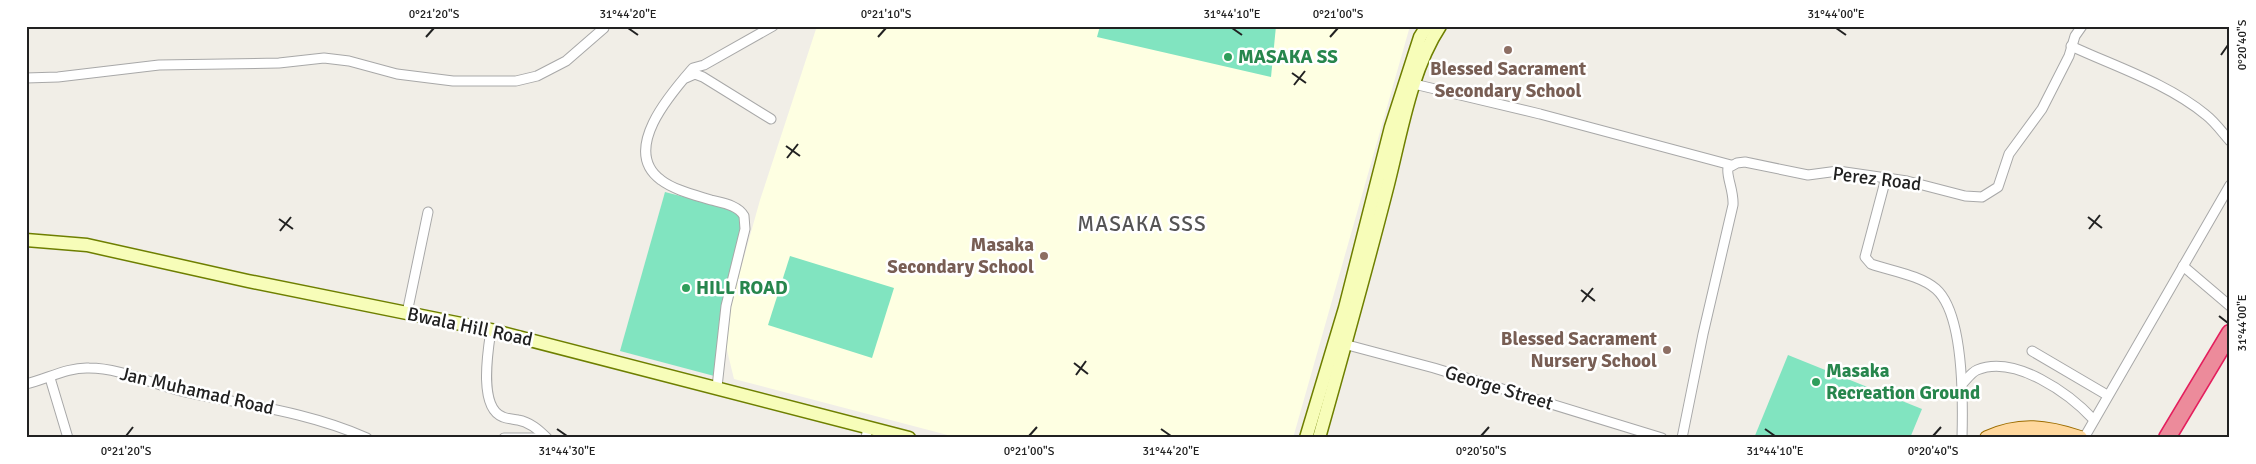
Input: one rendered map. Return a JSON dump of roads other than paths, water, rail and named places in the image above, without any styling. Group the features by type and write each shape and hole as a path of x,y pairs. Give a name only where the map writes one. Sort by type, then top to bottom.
{"highway":[{"path":"2168,438 2230,334"}],"main road":[{"path":"1987,438 2000,432 2029,427 2057,430 2080,438"}],"street":[{"path":"717,387 726,306 745,220 740,210 695,195 662,181 650,164 646,150 651,124 693,68 704,65 773,26"},
{"path":"1319,438 1391,127 1420,37 1427,26"},
{"path":"1306,438 1340,343 1414,84 1428,43 1440,26"},
{"name":"Perez Road","path":"1414,84 1540,114 1731,165 1745,162 1808,175 1838,171 1924,184 1965,196 1982,197 1998,187 2009,154 2042,109 2082,26"},
{"path":"26,78 58,77 159,65 279,63 324,58 349,61 397,74 453,81 516,81 537,76 566,61 604,28"},
{"path":"2071,46 2137,74 2172,93 2208,117 2230,141"},
{"path":"683,79 695,74 703,77 771,119"},
{"path":"1682,438 1702,334 1733,205 1733,189 1727,172 1731,165"},
{"path":"1886,178 1865,257 1871,264 1926,282 1944,298 1950,309 1963,383 1962,438"},
{"path":"2084,438 2230,185"},
{"path":"407,313 428,212"},
{"name":"Bwala Hill Road","path":"26,240 87,245 248,281 491,330 717,387 867,432 909,438"},
{"path":"2183,266 2230,306"},
{"path":"491,330 487,362 487,388 491,403 499,415 530,424 547,438"},
{"name":"George Street","path":"1340,343 1434,368 1662,438"},
{"path":"2032,351 2107,396"},
{"path":"1963,383 1977,370 1994,367 2011,368 2035,376 2076,400 2094,420"},
{"name":"Jan Muhamad Road","path":"26,384 50,378 69,370 89,368 111,371 185,392 318,419 367,438"},
{"path":"50,378 68,438"},
{"path":"510,437 535,438"}],"place":[{"name":"Blessed Sacrament Secondary School","path":"1508,50"},
{"name":"MASAKA SS","path":"1228,57"},
{"name":"Masaka Secondary School","path":"1044,256"},
{"name":"HILL ROAD","path":"686,288"},
{"name":"Blessed Sacrament Nursery School","path":"1667,350"},
{"name":"Masaka Recreation Ground","path":"1816,382"}],"district":[{"name":"MASAKA SSS","path":"1142,224"}]}
